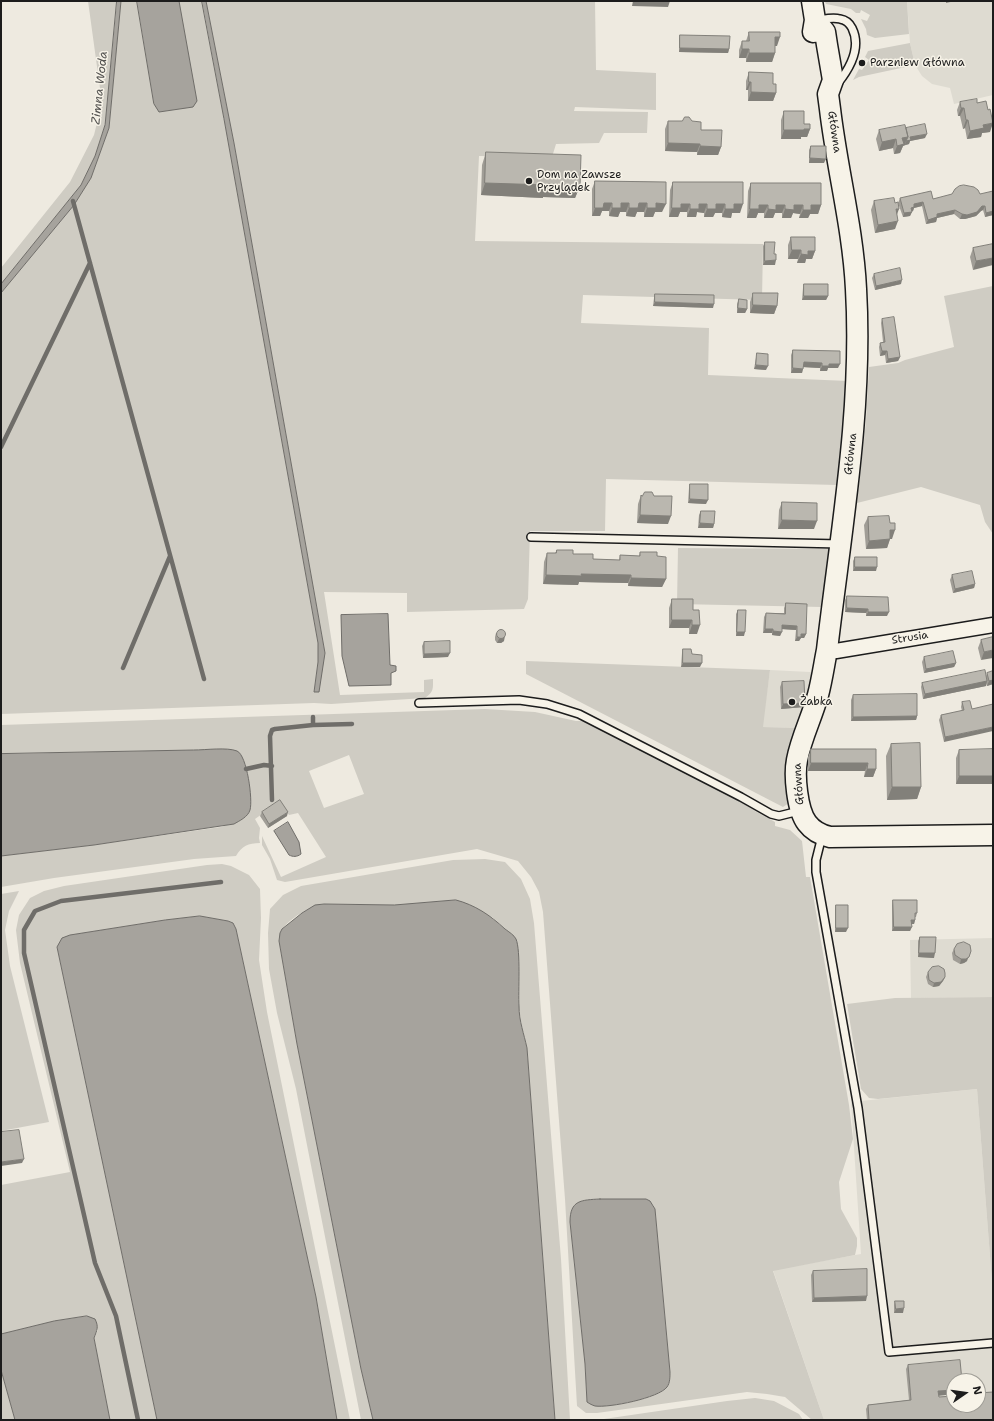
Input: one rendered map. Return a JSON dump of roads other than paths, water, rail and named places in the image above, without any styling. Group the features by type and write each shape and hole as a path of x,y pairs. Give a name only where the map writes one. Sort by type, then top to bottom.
{"street":[{"name":"Główna","path":"813,10 813,34 821,83 828,94 854,262 857,314 855,416 827,650 821,685 800,747 796,764 798,790 802,811 807,823 822,835"},
{"name":"Strusia","path":"827,650 836,651 993,625"},
{"path":"822,835 845,838 993,835"}],"lane":[{"path":"813,10 843,20 851,26 856,38 856,50 853,58 828,94"},
{"path":"531,537 840,544"},
{"path":"419,703 519,700 547,704 579,714 741,797 771,814 779,816 802,811"},
{"path":"822,835 816,860 816,872 858,1108 889,1352 993,1343"}],"waterway":[{"path":"73,201 204,679"},
{"path":"1,447 90,263"},
{"path":"123,668 170,556"},
{"path":"313,717 313,725"},
{"path":"272,800 270,736 272,730 313,725 352,724"},
{"path":"246,769 264,765 272,766"},
{"path":"138,1420 116,1316 95,1263 24,953 24,930 35,911 61,901 221,882"}],"place":[{"name":"Parzniew Główna","path":"862,63"},
{"name":"Dom na Zawsze Przylądek","path":"529,181"},
{"name":"Żabka","path":"792,702"}],"water label":[{"name":"Zimna Woda","path":"100,88"}]}
